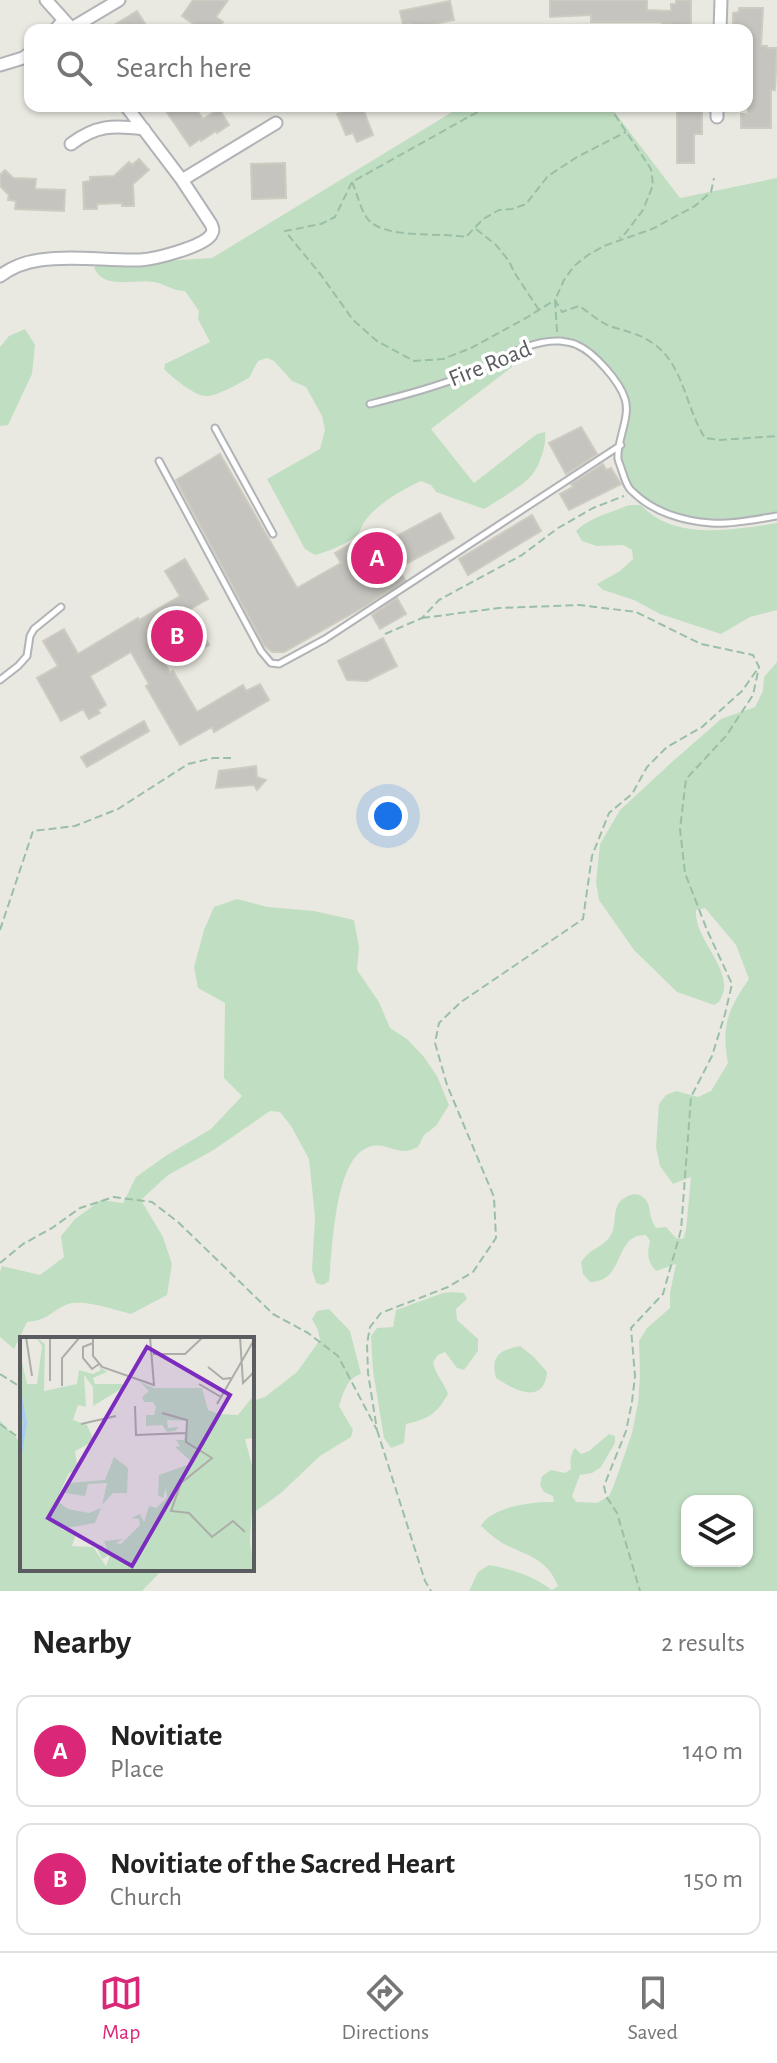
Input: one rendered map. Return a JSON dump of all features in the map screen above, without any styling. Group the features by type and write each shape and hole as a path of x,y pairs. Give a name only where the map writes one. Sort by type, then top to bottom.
{"street":[{"path":"46,0 64,24"},
{"path":"72,24 119,0"},
{"path":"720,24 721,0"},
{"path":"0,65 24,57"},
{"path":"114,125 122,112"},
{"path":"0,276 17,265 37,260 144,260 198,244 212,234 211,224 182,180 129,112"},
{"path":"182,180 276,123"},
{"path":"71,144 83,135 114,125 144,129"}],"lane":[{"name":"Fire Road","path":"370,404 467,375 539,343 556,341 576,344 588,351 613,379 626,400 618,458 632,492"},
{"path":"215,428 273,534"},
{"path":"159,461 261,651 271,663 279,664 325,639 621,445"},
{"path":"632,492 657,509 678,518 701,522 777,516"},
{"path":"0,680 27,656 34,629 61,607"}],"path":[{"path":"477,112 352,182 335,217 321,224 285,231 353,320 377,341 414,361 443,359 471,348 555,300"},
{"path":"556,341 555,300 564,280 574,266 588,255 624,235 643,210 653,185 651,169 612,112"},
{"path":"352,182 368,220 380,228 415,235 453,234 466,237 483,219 499,210 526,204 548,176 626,132"},
{"path":"615,241 652,229 695,206 711,192 714,178"},
{"path":"475,228 496,245 509,261 539,310"},
{"path":"555,300 562,312 579,306 607,325 632,332 653,343 681,379 705,438 720,440 777,436"},
{"path":"422,618 439,600 522,555 558,528 593,508 632,492"},
{"path":"385,634 422,618 499,608 580,605 636,612 701,644 753,655 759,667 753,695 746,706 726,736 686,779 680,829 685,873 732,984 712,1056 691,1097 681,1230 663,1294 631,1328 635,1376 632,1402 626,1431 604,1486 606,1496 617,1513 640,1591"},
{"path":"431,1591 425,1581 377,1430 367,1344 370,1327 381,1313 448,1287 473,1272 496,1238 494,1197 447,1085 435,1043 439,1023 461,1002 583,919 592,856 609,813 632,794 647,767 667,747 702,727 742,691 759,667"},
{"path":"0,930 33,831 75,826 118,809 188,764 213,758 231,758"},
{"path":"0,1263 23,1244 80,1208 114,1197 152,1202 178,1222 273,1314 308,1333 338,1356 377,1430"},
{"path":"0,1374 20,1387"},
{"path":"0,1424 20,1439"}],"green space":[{"path":"452,112 615,112 680,198 777,178 777,516 713,523 678,518 657,509 632,492 618,458 626,400 598,361 576,344 556,341 539,343 513,353 512,367 431,429 474,483 537,434 545,432 540,460 528,479 484,509 436,492 431,485 421,481 376,509 355,537 315,555 305,549 267,479 320,449 325,430 322,416 306,387 292,381 274,361 267,358 258,361 249,378 222,392 207,396 190,390 164,369 165,364 210,342 198,319 199,311 185,291 154,282 105,279 94,268 97,265 212,258"},
{"path":"25,329 35,345 32,374 8,425 0,426 0,347 9,336"},
{"path":"629,505 641,505 670,524 687,528 723,530 777,523 777,610 750,617 721,634 660,614 634,600 603,590 597,584 620,571 633,559 632,550 623,545 597,546 582,541 576,531 594,519"},
{"path":"777,662 777,1591 469,1591 478,1572 489,1565 522,1574 552,1590 558,1586 542,1563 502,1543 481,1526 486,1519 503,1510 524,1504 554,1502 553,1496 544,1492 540,1485 542,1476 551,1470 565,1473 571,1469 575,1448 581,1454 589,1451 609,1434 615,1436 615,1443 601,1467 592,1473 580,1475 572,1496 576,1502 597,1503 609,1496 632,1433 638,1403 639,1341 647,1328 670,1308 676,1264 656,1271 649,1261 650,1241 646,1235 628,1242 615,1267 601,1280 590,1282 583,1274 581,1262 609,1238 618,1204 633,1194 647,1201 656,1228 666,1227 676,1238 683,1239 691,1177 673,1184 660,1166 656,1147 659,1104 666,1095 676,1091 698,1097 711,1091 728,1063 725,1038 728,1018 749,979 736,945 705,908 696,910 697,920 721,970 724,992 714,1005 677,992 634,950 599,900 596,882 600,844 620,810 721,719 755,707 763,691 764,677"},
{"path":"237,899 354,920 359,947 357,970 379,1002 390,1028 407,1039 437,1076 449,1105 418,1147 401,1151 374,1146 357,1155 342,1186 329,1281 323,1285 316,1283 312,1270 315,1217 309,1159 280,1112 270,1111 212,1151 168,1175 141,1200 163,1237 172,1264 167,1295 131,1314 91,1304 68,1304 45,1317 27,1322 14,1349 0,1337 2,1266 40,1275 64,1257 61,1236 75,1219 101,1200 123,1203 136,1177 211,1129 242,1096 224,1078 225,1003 198,988 194,967 214,907"},
{"path":"452,1292 464,1293 467,1299 456,1309 457,1320 478,1339 478,1351 464,1370 457,1368 445,1352 438,1355 434,1366 448,1394 431,1415 406,1424 404,1443 391,1448 384,1438 373,1371 371,1336 377,1328 393,1327 396,1310"},
{"path":"329,1309 350,1331 361,1374 349,1383 339,1406 353,1430 351,1437 320,1456 281,1493 254,1513 254,1400 265,1397 297,1372 320,1340 312,1319 317,1311"},
{"path":"520,1346 547,1372 545,1383 534,1392 519,1390 496,1378 494,1364 498,1355"},
{"path":"0,1421 20,1442 20,1571 161,1571 142,1591 0,1591"}],"building":[{"path":"193,0 228,0 216,17 223,22 222,24 193,24 182,16"},
{"path":"550,0 647,0 647,10 671,11 671,4 676,4 676,0 691,0 691,24 591,22 591,15 550,17"},
{"path":"450,1 454,20 403,24 400,11"},
{"path":"739,8 763,8 761,46 777,48 775,90 771,90 771,128 741,128 741,114 753,112 753,24 733,24 733,13 739,12"},
{"path":"137,11 145,24 116,24"},
{"path":"167,112 198,112 203,119 214,112 221,112 229,125 190,146"},
{"path":"364,112 373,135 357,142 353,133 346,135 337,114"},
{"path":"677,112 702,112 702,134 694,134 694,163 677,163"},
{"path":"139,159 149,170 133,184 134,206 97,204 97,209 84,209 83,182 90,181 90,177 114,176 129,162 132,165"},
{"path":"285,163 286,198 252,199 251,164"},
{"path":"5,170 13,178 36,179 35,189 65,190 64,211 15,209 16,201 8,200 9,195 0,186 0,175"},
{"path":"581,427 597,454 566,474 549,443"},
{"path":"220,454 297,588 341,563 335,553 360,538 363,542 376,535 382,544 440,513 454,538 398,568 405,580 367,605 284,652 272,652 264,645 176,480"},
{"path":"603,464 606,470 611,468 621,484 569,510 560,494"},
{"path":"532,515 541,531 468,575 459,559"},
{"path":"185,559 208,599 189,610 209,645 189,657 179,641 159,653 170,673 173,671 197,712 243,685 246,691 260,684 269,700 214,732 212,727 180,745 146,686 149,684 131,652 90,676 106,705 98,710 100,713 89,719 83,709 61,721 37,678 58,666 43,641 64,629 78,654 139,620 180,596 165,571"},
{"path":"397,598 406,614 380,629 372,615"},
{"path":"383,638 397,666 367,681 347,680 338,661"},
{"path":"144,721 149,731 87,767 81,757"},
{"path":"256,766 257,777 266,780 257,790 254,785 216,788 219,771"}],"place":[{"name":"Novitiate","path":"377,558"},
{"name":"Novitiate of the Sacred Heart","path":"177,636"}]}
